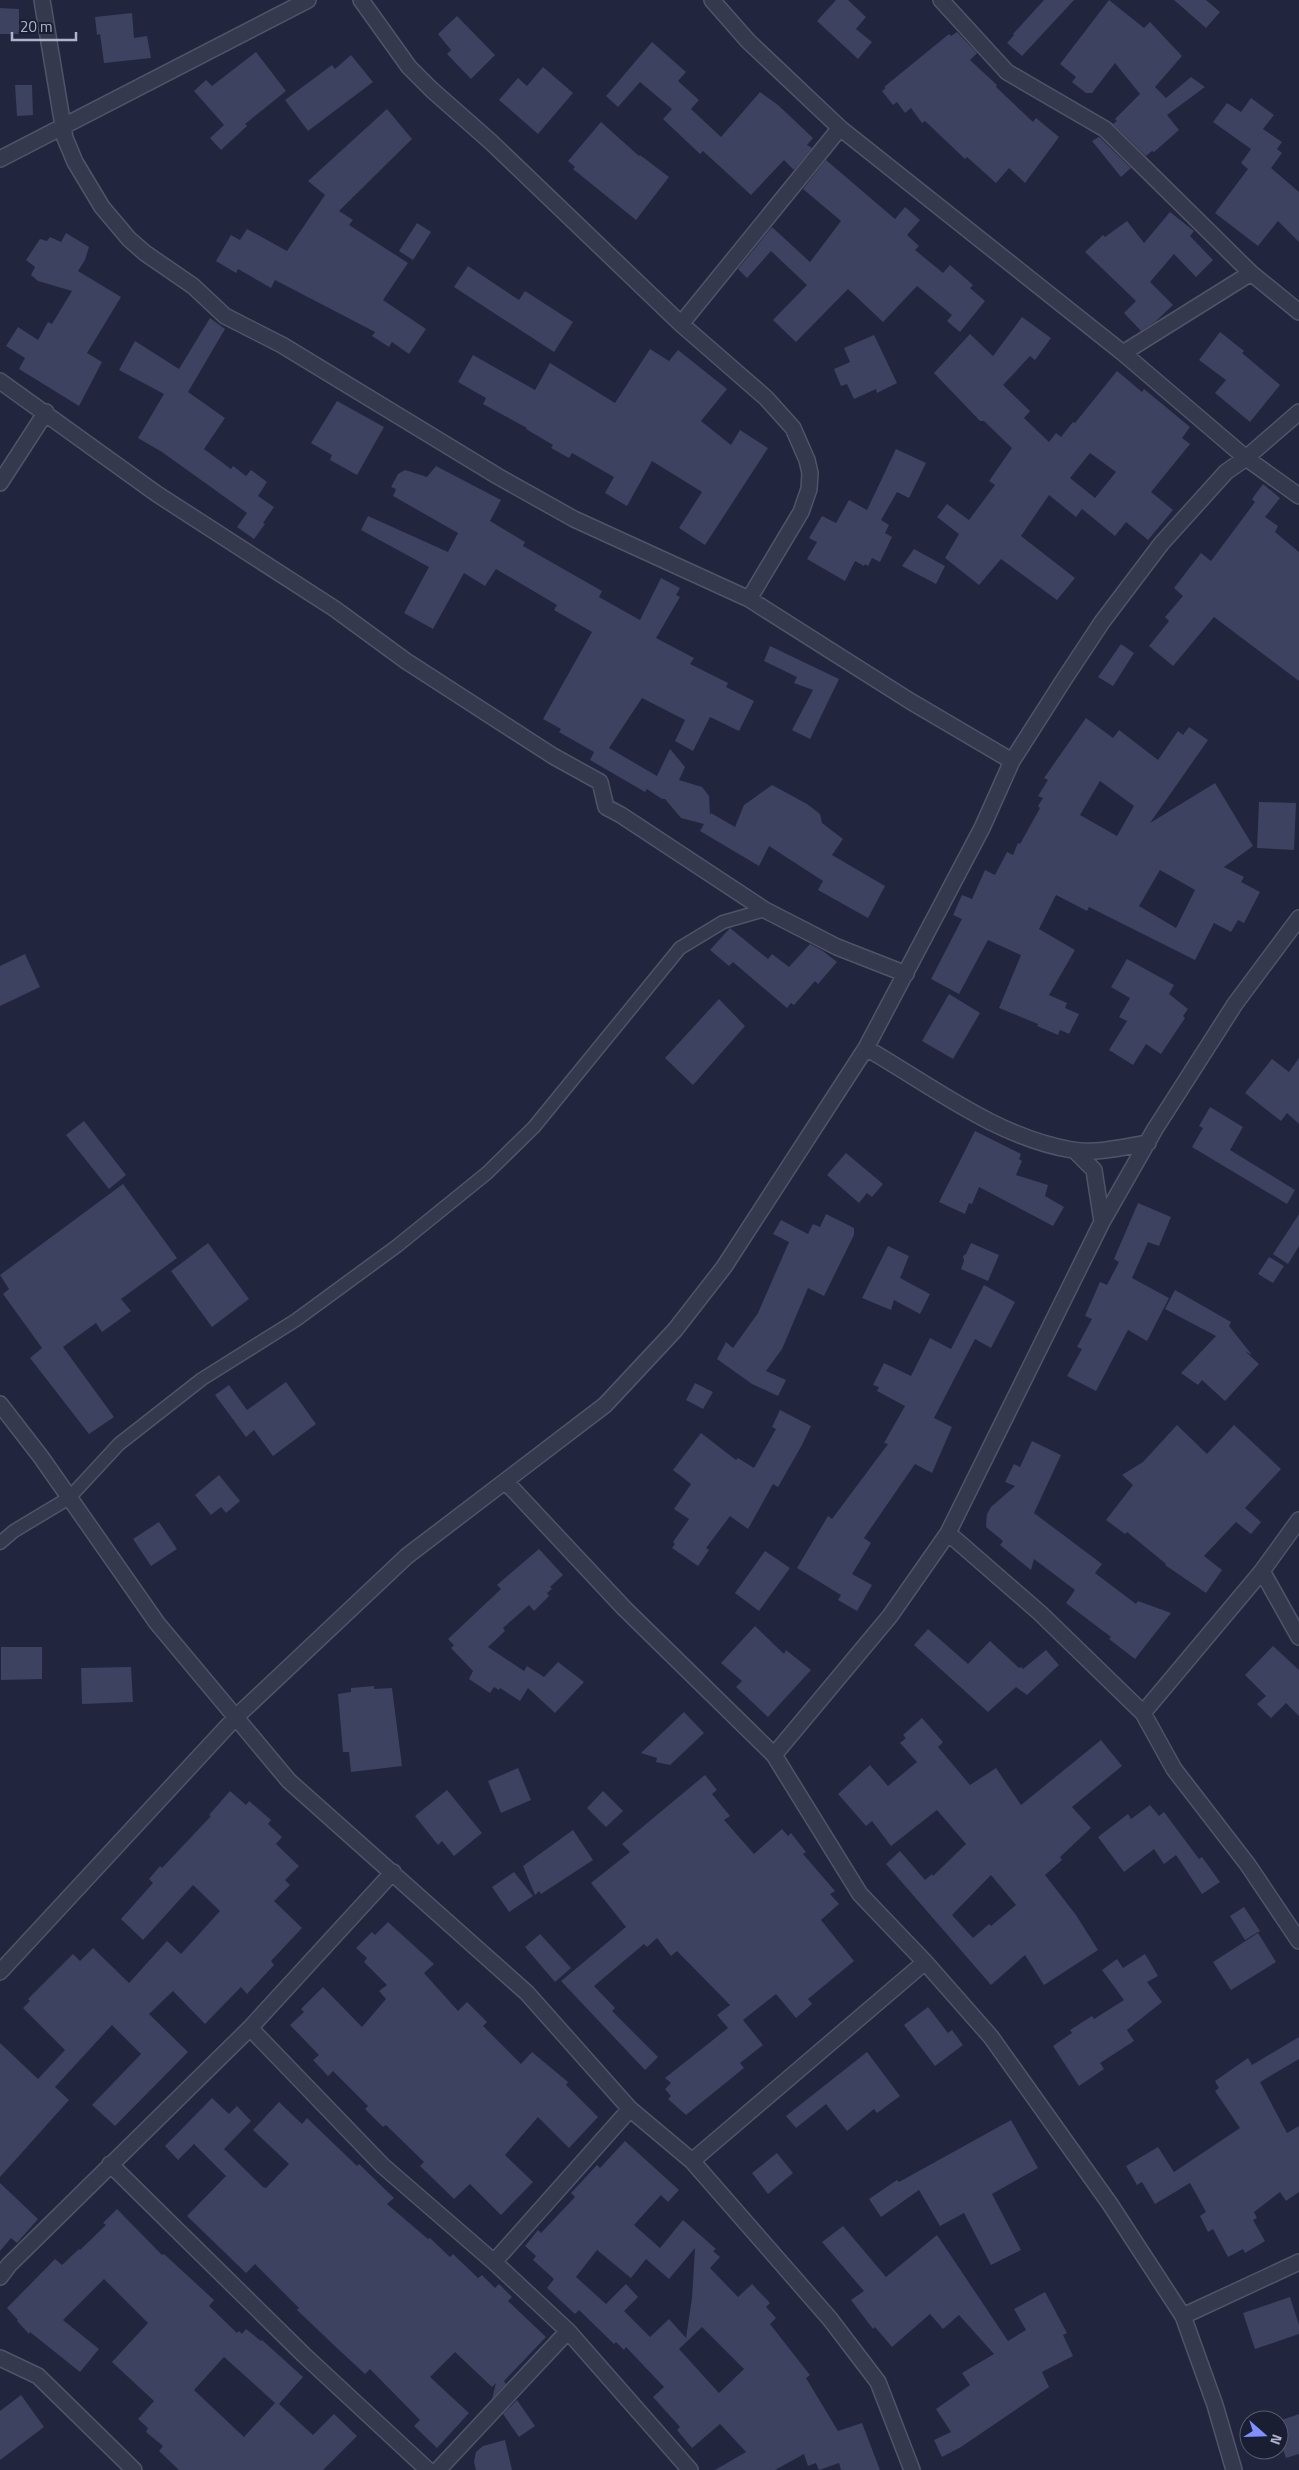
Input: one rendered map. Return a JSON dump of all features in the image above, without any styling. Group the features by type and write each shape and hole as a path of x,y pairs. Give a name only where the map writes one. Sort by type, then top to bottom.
{"street":[{"path":"42,0 65,138 75,162 114,223 145,253 193,286 225,316 282,345 499,478 574,519 749,599 910,701 1012,761"},
{"path":"0,159 308,0"},
{"path":"361,0 409,67 432,90 491,142 681,324 786,418 803,447 810,473 810,489 801,512 749,599"},
{"path":"941,0 1007,72 1105,129 1251,273 1299,312"},
{"path":"716,2 748,41 840,128 1123,353 1246,458 1299,496"},
{"path":"681,324 840,128"},
{"path":"1123,353 1251,273"},
{"path":"0,381 46,412 157,494 335,609 406,661 553,756 600,782 606,807 622,815 765,910 837,947 906,974"},
{"path":"0,483 46,412"},
{"path":"0,1972 236,1716 407,1556 452,1520 506,1482 605,1404 675,1330 724,1267 866,1048 982,828 1012,761 1102,622 1161,544 1214,484 1299,412"},
{"path":"774,1755 890,1616 948,1533 1102,1222 1148,1143 1235,1004 1299,918"},
{"path":"866,1048 967,1110 1026,1138 1074,1150 1102,1150 1148,1143"},
{"path":"1074,1150 1094,1170 1102,1222"},
{"path":"0,1404 157,1623 289,1781 527,1993 630,2109 692,2161 830,2319 878,2382 912,2470"},
{"path":"506,1482 624,1608 774,1755 860,1894 925,1962 991,2037 1110,2204 1183,2316 1215,2405 1234,2470"},
{"path":"1142,1713 1262,1572 1299,1520"},
{"path":"948,1533 1040,1613 1142,1713 1174,1769 1248,1865 1299,1941"},
{"path":"1262,1572 1299,1637"},
{"path":"0,2277 9,2265 110,2164 250,2028 393,1872"},
{"path":"692,2161 925,1962"},
{"path":"250,2028 383,2166 494,2262 568,2331 690,2470"},
{"path":"494,2262 630,2109"},
{"path":"110,2164 304,2355 428,2470"},
{"path":"1183,2316 1299,2262"},
{"path":"438,2470 568,2331"},
{"path":"0,2358 38,2376 134,2470"}],"lane":[{"path":"0,1543 14,1531 69,1498 119,1444 202,1379 296,1320 397,1246 486,1173 534,1127 680,948 723,922 765,910"}],"building":[{"path":"836,0 848,0 866,17 856,29 872,42 858,59 817,21"},
{"path":"1044,0 1074,0 1022,56 1007,43"},
{"path":"1109,0 1144,28 1150,22 1182,56 1155,87 1166,98 1191,77 1205,87 1167,115 1179,130 1154,152 1152,151 1146,156 1113,124 1117,121 1115,119 1140,94 1115,63 1092,93 1086,93 1072,82 1076,77 1060,64"},
{"path":"1174,0 1206,0 1220,12 1206,28"},
{"path":"0,8 19,9 19,34 0,34"},
{"path":"132,13 134,38 147,36 151,58 104,63 100,34 97,35 95,17"},
{"path":"457,16 495,55 471,79 447,54 451,50 438,34"},
{"path":"957,32 977,53 970,60 997,85 996,87 1033,122 1036,118 1059,137 1025,183 1009,168 996,183 967,157 965,159 925,121 922,123 911,108 905,113 897,102 893,105 882,91 886,88 884,87 949,34 951,36"},
{"path":"652,42 686,72 678,81 699,100 691,109 721,137 760,92 778,105 813,138 807,145 812,148 794,170 784,160 751,195 703,151 700,154 663,119 672,109 640,82 618,107 606,96"},
{"path":"256,52 286,91 245,124 247,126 221,150 210,138 224,125 194,91 206,80 212,86"},
{"path":"351,55 373,82 308,131 285,100 332,65 335,69"},
{"path":"543,67 573,93 538,134 499,100 518,78 527,86"},
{"path":"15,85 32,85 33,115 17,116"},
{"path":"1251,98 1274,115 1263,129 1282,142 1277,149 1282,153 1271,168 1299,192 1299,242 1278,221 1258,246 1215,213 1248,169 1241,163 1251,149 1213,122 1227,103 1241,112"},
{"path":"387,109 412,139 339,211 353,220 349,225 408,263 383,300 426,329 409,354 392,342 389,347 372,336 375,332 275,280 271,288 238,269 236,273 216,261 231,235 240,240 247,229 287,251 325,195 308,181"},
{"path":"601,122 639,156 669,177 636,220 573,169 575,167 568,161"},
{"path":"1099,137 1131,168 1121,177 1092,141"},
{"path":"826,160 895,219 905,207 920,220 907,235 919,246 915,250 943,273 950,265 973,285 970,288 985,301 960,332 947,321 952,315 917,286 883,322 848,289 796,342 773,320 807,285 771,251 747,278 738,269 772,227 810,262 841,221 803,189"},
{"path":"1170,212 1194,231 1190,236 1213,260 1196,277 1174,254 1150,282 1173,305 1155,322 1141,331 1124,313 1136,301 1085,252 1103,235 1105,237 1127,221 1144,243"},
{"path":"417,223 431,232 413,260 399,251"},
{"path":"66,233 89,247 85,260 78,271 121,297 87,353 102,362 79,406 19,369 25,358 6,346 18,327 38,340 48,322 52,324 72,291 38,281 31,275 35,267 26,260 40,239 47,241 50,237 61,242"},
{"path":"468,266 519,300 525,291 573,322 554,352 454,287"},
{"path":"1022,317 1051,338 1035,360 1030,356 1003,385 1030,411 1024,418 1049,442 1056,433 1061,437 1073,422 1075,423 1117,371 1142,392 1144,389 1190,427 1182,438 1190,444 1151,492 1173,510 1148,540 1126,522 1115,536 1082,509 1076,517 1049,495 1021,536 1075,578 1057,600 1001,559 979,585 945,558 959,534 937,517 947,504 969,520 995,485 989,481 1012,448 984,421 980,421 934,373 970,334 993,356","holes":["1090,453 1116,472 1095,498 1070,478"]},
{"path":"210,318 225,329 188,392 225,418 204,449 231,469 233,466 246,476 251,470 267,482 258,496 274,507 254,539 237,527 247,513 162,452 138,438 164,394 119,370 135,341 179,369"},
{"path":"1220,332 1244,351 1242,353 1280,385 1250,422 1215,393 1226,380 1199,360"},
{"path":"874,335 897,383 877,393 876,389 854,399 847,384 841,386 834,369 850,362 844,348"},
{"path":"650,349 669,361 678,350 727,389 701,421 731,445 740,430 768,448 705,545 679,528 702,492 652,461 627,506 605,493 614,477 572,453 569,458 551,448 553,445 527,428 483,404 486,398 458,382 473,355 535,390 550,363 615,403"},
{"path":"337,401 384,427 357,475 330,460 332,455 311,443"},
{"path":"896,449 926,463 909,498 897,492 881,520 889,525 885,533 892,537 880,562 872,558 868,566 865,564 864,566 855,561 845,581 807,559 817,542 809,538 822,516 836,523 849,500 867,510"},
{"path":"436,466 501,500 490,521 525,542 523,546 602,591 599,597 640,620 661,578 680,588 676,595 680,597 656,638 694,658 690,664 728,683 726,687 754,701 739,731 710,717 693,751 675,741 685,720 642,698 609,748 657,776 670,749 685,767 679,780 702,787 709,796 710,815 711,813 735,827 744,805 772,785 807,804 820,814 822,823 843,839 832,855 885,886 868,918 818,890 823,881 769,846 759,866 700,831 704,824 681,818 665,799 647,789 645,792 590,760 594,752 559,732 561,729 543,719 592,632 554,610 557,605 496,569 485,586 464,573 433,629 404,613 429,567 361,530 368,516 448,552 458,533 393,496 396,489 391,487 398,474 405,470 427,477"},
{"path":"1263,484 1280,498 1265,517 1278,526 1275,532 1299,552 1299,681 1214,617 1173,666 1149,646 1169,621 1165,617 1183,596 1174,588 1201,553 1211,561 1255,502 1252,499"},
{"path":"914,549 945,566 936,584 902,566"},
{"path":"1121,644 1134,653 1113,686 1098,677"},
{"path":"770,646 839,679 810,739 792,730 813,690 794,683 797,677 764,661"},
{"path":"1086,718 1113,738 1119,730 1158,760 1178,731 1183,735 1189,727 1208,740 1150,823 1215,783 1253,846 1224,867 1244,877 1241,882 1260,892 1244,923 1238,920 1231,932 1214,923 1195,960 1089,907 1087,911 1056,895 1039,929 1075,950 1049,995 1067,1003 1065,1008 1079,1014 1069,1034 1060,1030 1058,1035 1037,1026 1038,1024 999,1008 1021,955 988,940 959,994 931,979 962,919 953,915 962,895 972,899 985,870 995,875 1007,852 1013,855 1018,843 1020,844 1040,808 1038,806 1043,798 1038,796 1048,780 1044,778","holes":["1100,781 1134,806 1117,836 1080,815","1160,870 1195,890 1176,928 1139,906"]},
{"path":"1259,802 1296,803 1294,850 1257,848"},
{"path":"730,928 768,959 772,954 789,967 810,944 837,962 818,984 815,981 794,1005 791,1003 787,1008 733,962 729,966 710,950"},
{"path":"25,954 40,987 0,1006 0,966"},
{"path":"1127,959 1174,985 1169,994 1188,1009 1183,1016 1185,1018 1161,1054 1146,1044 1133,1065 1109,1050 1127,1021 1119,1017 1130,998 1111,987"},
{"path":"949,994 980,1013 953,1059 922,1041"},
{"path":"719,999 745,1026 693,1085 665,1058"},
{"path":"1299,1058 1299,1124 1287,1113 1281,1121 1245,1093 1272,1059 1289,1072"},
{"path":"1210,1107 1243,1127 1230,1150 1295,1190 1287,1204 1192,1147 1203,1128 1199,1126"},
{"path":"84,1121 126,1175 109,1189 66,1135"},
{"path":"975,1131 1021,1154 1019,1159 1022,1161 1016,1175 1048,1185 1045,1196 1064,1207 1053,1226 979,1187 972,1204 969,1203 965,1214 939,1202"},
{"path":"846,1153 883,1184 872,1197 867,1193 859,1203 827,1175"},
{"path":"123,1184 177,1258 121,1299 131,1311 102,1332 96,1323 63,1347 114,1417 89,1434 30,1358 42,1348 3,1294 9,1289 0,1275"},
{"path":"1138,1203 1171,1217 1159,1246 1148,1242 1132,1278 1169,1298 1147,1341 1128,1330 1096,1391 1067,1376 1082,1349 1077,1347 1092,1319 1085,1316 1100,1282 1107,1285 1119,1262 1114,1259"},
{"path":"826,1214 854,1228 854,1235 824,1296 808,1288 782,1349 766,1371 786,1380 778,1396 752,1384 717,1359 726,1342 733,1348 758,1313 789,1242 773,1234 781,1220 808,1234 813,1224 820,1227"},
{"path":"1299,1214 1299,1246 1288,1264 1273,1254"},
{"path":"208,1243 249,1299 212,1327 171,1271"},
{"path":"971,1243 999,1255 988,1281 961,1269 964,1261 963,1256 966,1254"},
{"path":"888,1246 909,1256 900,1278 930,1294 920,1314 894,1300 891,1310 862,1298"},
{"path":"1269,1257 1284,1266 1273,1283 1258,1274"},
{"path":"984,1285 1015,1302 991,1348 975,1339 934,1418 952,1427 932,1473 915,1464 864,1538 871,1543 852,1574 872,1585 857,1611 838,1600 841,1595 797,1568 828,1516 832,1519 888,1444 884,1443 905,1406 877,1391 879,1387 873,1385 884,1363 911,1376 930,1338 951,1349"},
{"path":"1175,1290 1231,1322 1229,1326 1252,1355 1245,1351 1259,1364 1225,1401 1202,1380 1198,1385 1181,1373 1216,1336 1165,1309"},
{"path":"286,1382 316,1424 273,1456 254,1430 246,1437 215,1395 229,1385 247,1410"},
{"path":"695,1383 713,1392 703,1409 686,1400"},
{"path":"780,1410 811,1426 802,1445 778,1487 773,1484 748,1529 730,1516 706,1548 709,1550 698,1566 672,1548 675,1544 673,1542 689,1519 674,1509 691,1484 673,1470 701,1433 736,1460 738,1458 754,1468 776,1429 772,1427"},
{"path":"1177,1425 1207,1454 1234,1425 1281,1469 1245,1508 1261,1522 1251,1534 1236,1522 1204,1556 1222,1570 1206,1593 1165,1565 1127,1532 1125,1534 1106,1520 1133,1485 1122,1475 1143,1462"},
{"path":"1032,1441 1061,1455 1034,1513 1102,1564 1095,1573 1136,1604 1138,1601 1171,1613 1135,1659 1109,1639 1111,1637 1066,1603 1075,1590 1034,1559 1031,1570 1000,1545 1003,1541 986,1527 987,1514 991,1507 1015,1486 1005,1482 1014,1464 1020,1467"},
{"path":"219,1475 240,1501 226,1513 221,1507 211,1515 195,1495"},
{"path":"159,1522 177,1549 151,1566 133,1539"},
{"path":"539,1549 563,1575 550,1587 552,1589 547,1593 549,1596 534,1611 529,1605 503,1628 505,1631 488,1647 524,1671 527,1666 544,1677 558,1662 584,1682 555,1713 528,1688 520,1701 500,1688 499,1690 494,1687 490,1693 469,1679 473,1671 451,1648 454,1645 448,1639 501,1589 497,1585"},
{"path":"765,1551 790,1568 759,1611 735,1593"},
{"path":"755,1626 784,1654 786,1650 811,1670 768,1717 736,1687 742,1681 721,1663"},
{"path":"928,1629 968,1664 990,1641 1019,1668 1023,1669 1046,1650 1059,1665 1027,1695 1016,1687 988,1712 914,1645"},
{"path":"1273,1646 1299,1670 1299,1716 1286,1703 1271,1718 1257,1704 1266,1696 1245,1675"},
{"path":"1,1647 42,1647 42,1679 1,1680"},
{"path":"131,1667 133,1702 82,1704 81,1668"},
{"path":"374,1686 374,1689 392,1688 402,1766 351,1772 349,1752 343,1752 338,1694 351,1692 351,1688"},
{"path":"684,1712 704,1733 670,1765 656,1762 657,1758 641,1753"},
{"path":"922,1718 943,1742 938,1747 970,1785 996,1768 1021,1805 1101,1740 1122,1766 1072,1807 1091,1828 1060,1857 1062,1860 1045,1875 1076,1915 1098,1950 1044,1985 1025,1955 991,1985 886,1864 900,1851 925,1880 932,1874 933,1876 966,1844 937,1810 891,1846 872,1821 866,1826 838,1794 870,1765 888,1786 917,1762 900,1743 906,1738 903,1735","holes":["991,1875 1016,1905 973,1938 952,1915"]},
{"path":"518,1768 531,1800 501,1813 488,1781"},
{"path":"705,1775 717,1790 712,1794 730,1816 724,1820 754,1854 782,1829 788,1836 791,1833 806,1852 803,1854 835,1891 830,1894 839,1904 821,1920 854,1961 808,1999 812,2004 796,2018 776,1994 743,2020 763,2045 740,2063 744,2068 686,2115 668,2099 671,2096 665,2089 671,2083 665,2078 728,2028 717,2015 730,2005 677,1951 671,1956 657,1938 647,1947 644,1944 594,1986 615,2008 612,2011 658,2057 645,2070 561,1981 626,1927 591,1883 630,1852 622,1844"},
{"path":"447,1790 482,1833 454,1856 442,1841 438,1845 415,1816"},
{"path":"230,1791 246,1805 249,1801 271,1820 268,1824 282,1837 276,1844 299,1866 285,1880 290,1885 274,1901 302,1928 271,1961 274,1965 247,1994 241,1987 205,2024 173,1991 149,2014 188,2052 115,2126 92,2105 141,2054 112,2025 55,2087 69,2100 0,2177 0,2043 38,2079 65,2050 23,2008 30,2001 28,1999 73,1954 80,1961 93,1948 129,1983 167,1941 181,1954 220,1911 193,1885 143,1940 121,1919 153,1883 149,1879 160,1866 162,1868 211,1816 209,1815"},
{"path":"603,1791 623,1811 606,1827 587,1808"},
{"path":"1150,1805 1159,1816 1164,1812 1199,1859 1202,1857 1220,1882 1202,1894 1176,1855 1164,1864 1154,1849 1124,1872 1098,1837 1128,1814 1131,1819"},
{"path":"573,1830 593,1860 541,1894 539,1891 535,1895 523,1866"},
{"path":"514,1872 533,1896 509,1912 492,1887"},
{"path":"1244,1907 1260,1931 1245,1940 1230,1916"},
{"path":"388,1922 434,1964 424,1973 458,2011 467,2002 487,2022 483,2026 521,2064 532,2052 568,2082 566,2085 598,2117 569,2148 538,2117 505,2155 533,2182 501,2215 470,2184 454,2199 420,2166 424,2162 386,2125 383,2127 365,2109 368,2106 333,2071 328,2076 313,2060 319,2055 290,2025 304,2012 301,2009 323,1987 362,2027 386,1999 379,1991 387,1985 364,1962 367,1958 356,1948 372,1932 375,1935"},
{"path":"1258,1933 1276,1962 1231,1990 1213,1962"},
{"path":"540,1934 571,1968 555,1982 525,1947"},
{"path":"1145,1954 1158,1976 1147,1982 1162,2002 1127,2030 1134,2041 1100,2063 1104,2069 1079,2086 1053,2046 1072,2033 1070,2030 1092,2016 1094,2019 1124,2000 1102,1970 1117,1959 1123,1968"},
{"path":"928,2007 948,2033 952,2030 963,2045 935,2066 904,2025"},
{"path":"1299,2037 1299,2059 1260,2082 1287,2133 1299,2126 1299,2192 1286,2201 1280,2192 1254,2212 1257,2218 1253,2220 1265,2241 1245,2253 1243,2249 1228,2257 1213,2229 1208,2232 1200,2216 1206,2212 1190,2183 1155,2204 1142,2182 1137,2185 1126,2166 1158,2147 1174,2172 1240,2128 1215,2091 1219,2088 1215,2081 1248,2058 1252,2065"},
{"path":"867,2052 900,2096 877,2113 874,2109 847,2131 826,2104 796,2128 786,2116"},
{"path":"212,2098 229,2114 237,2106 251,2121 224,2149 263,2187 266,2188 289,2164 253,2130 279,2102 302,2124 307,2118 357,2166 359,2164 394,2198 387,2204 428,2239 430,2238 450,2257 453,2254 478,2278 482,2275 495,2288 499,2284 512,2297 508,2301 546,2337 504,2381 506,2384 492,2399 496,2383 492,2387 455,2352 430,2377 469,2413 437,2448 414,2426 420,2420 370,2369 365,2374 297,2310 299,2308 255,2264 246,2273 187,2216 226,2176 194,2144 178,2160 165,2146"},
{"path":"1011,2120 1038,2168 992,2194 1021,2250 991,2265 964,2213 940,2226 919,2190 881,2217 869,2199 897,2180 899,2182"},
{"path":"625,2141 679,2190 668,2202 661,2195 634,2225 660,2248 683,2220 716,2249 713,2251 720,2257 710,2268 738,2297 752,2284 770,2303 766,2307 776,2318 770,2324 810,2375 806,2378 838,2431 862,2423 880,2470 841,2470 839,2463 819,2470 816,2463 808,2466 804,2454 775,2470 715,2470 746,2452 720,2424 692,2448 677,2430 680,2427 653,2397 664,2387 626,2347 624,2350 616,2342 614,2344 579,2310 575,2314 547,2288 554,2279 533,2260 536,2256 525,2246 538,2230 541,2233 575,2197 571,2193 597,2165 600,2168","holes":["695,2248 692,2298 686,2338 669,2319 650,2337 624,2311 638,2297 626,2284 606,2304 576,2277 597,2250 631,2278 646,2259 669,2279","702,2327 744,2369 719,2393 679,2349"]},
{"path":"777,2153 793,2173 768,2194 752,2173"},
{"path":"0,2183 38,2219 17,2243 11,2238 0,2251"},
{"path":"117,2209 162,2255 164,2254 214,2300 209,2306 237,2333 239,2331 242,2334 246,2329 262,2340 303,2377 279,2404 313,2435 334,2414 357,2436 323,2470 179,2470 159,2451 163,2446 146,2432 148,2428 138,2419 154,2401 112,2362 148,2323 104,2279 63,2320 99,2349 80,2372 30,2332 29,2334 7,2308 55,2259 62,2265 80,2250 106,2225 103,2223","holes":["224,2357 275,2403 244,2437 194,2390"]},
{"path":"843,2226 886,2277 937,2235 1008,2341 1026,2330 1014,2309 1045,2292 1067,2333 1063,2335 1073,2356 1042,2372 1049,2387 961,2447 942,2457 934,2440 951,2432 936,2409 970,2385 962,2373 994,2354 959,2315 943,2329 930,2314 892,2347 875,2327 873,2329 851,2300 864,2291 822,2242"},
{"path":"1290,2297 1299,2325 1299,2334 1255,2349 1243,2313"},
{"path":"21,2395 44,2427 0,2460 0,2411"},
{"path":"517,2400 535,2426 519,2437 503,2414"},
{"path":"1299,2414 1299,2454 1289,2457 1289,2418"},
{"path":"505,2440 512,2470 476,2470 474,2462 476,2452 483,2446"}]}
